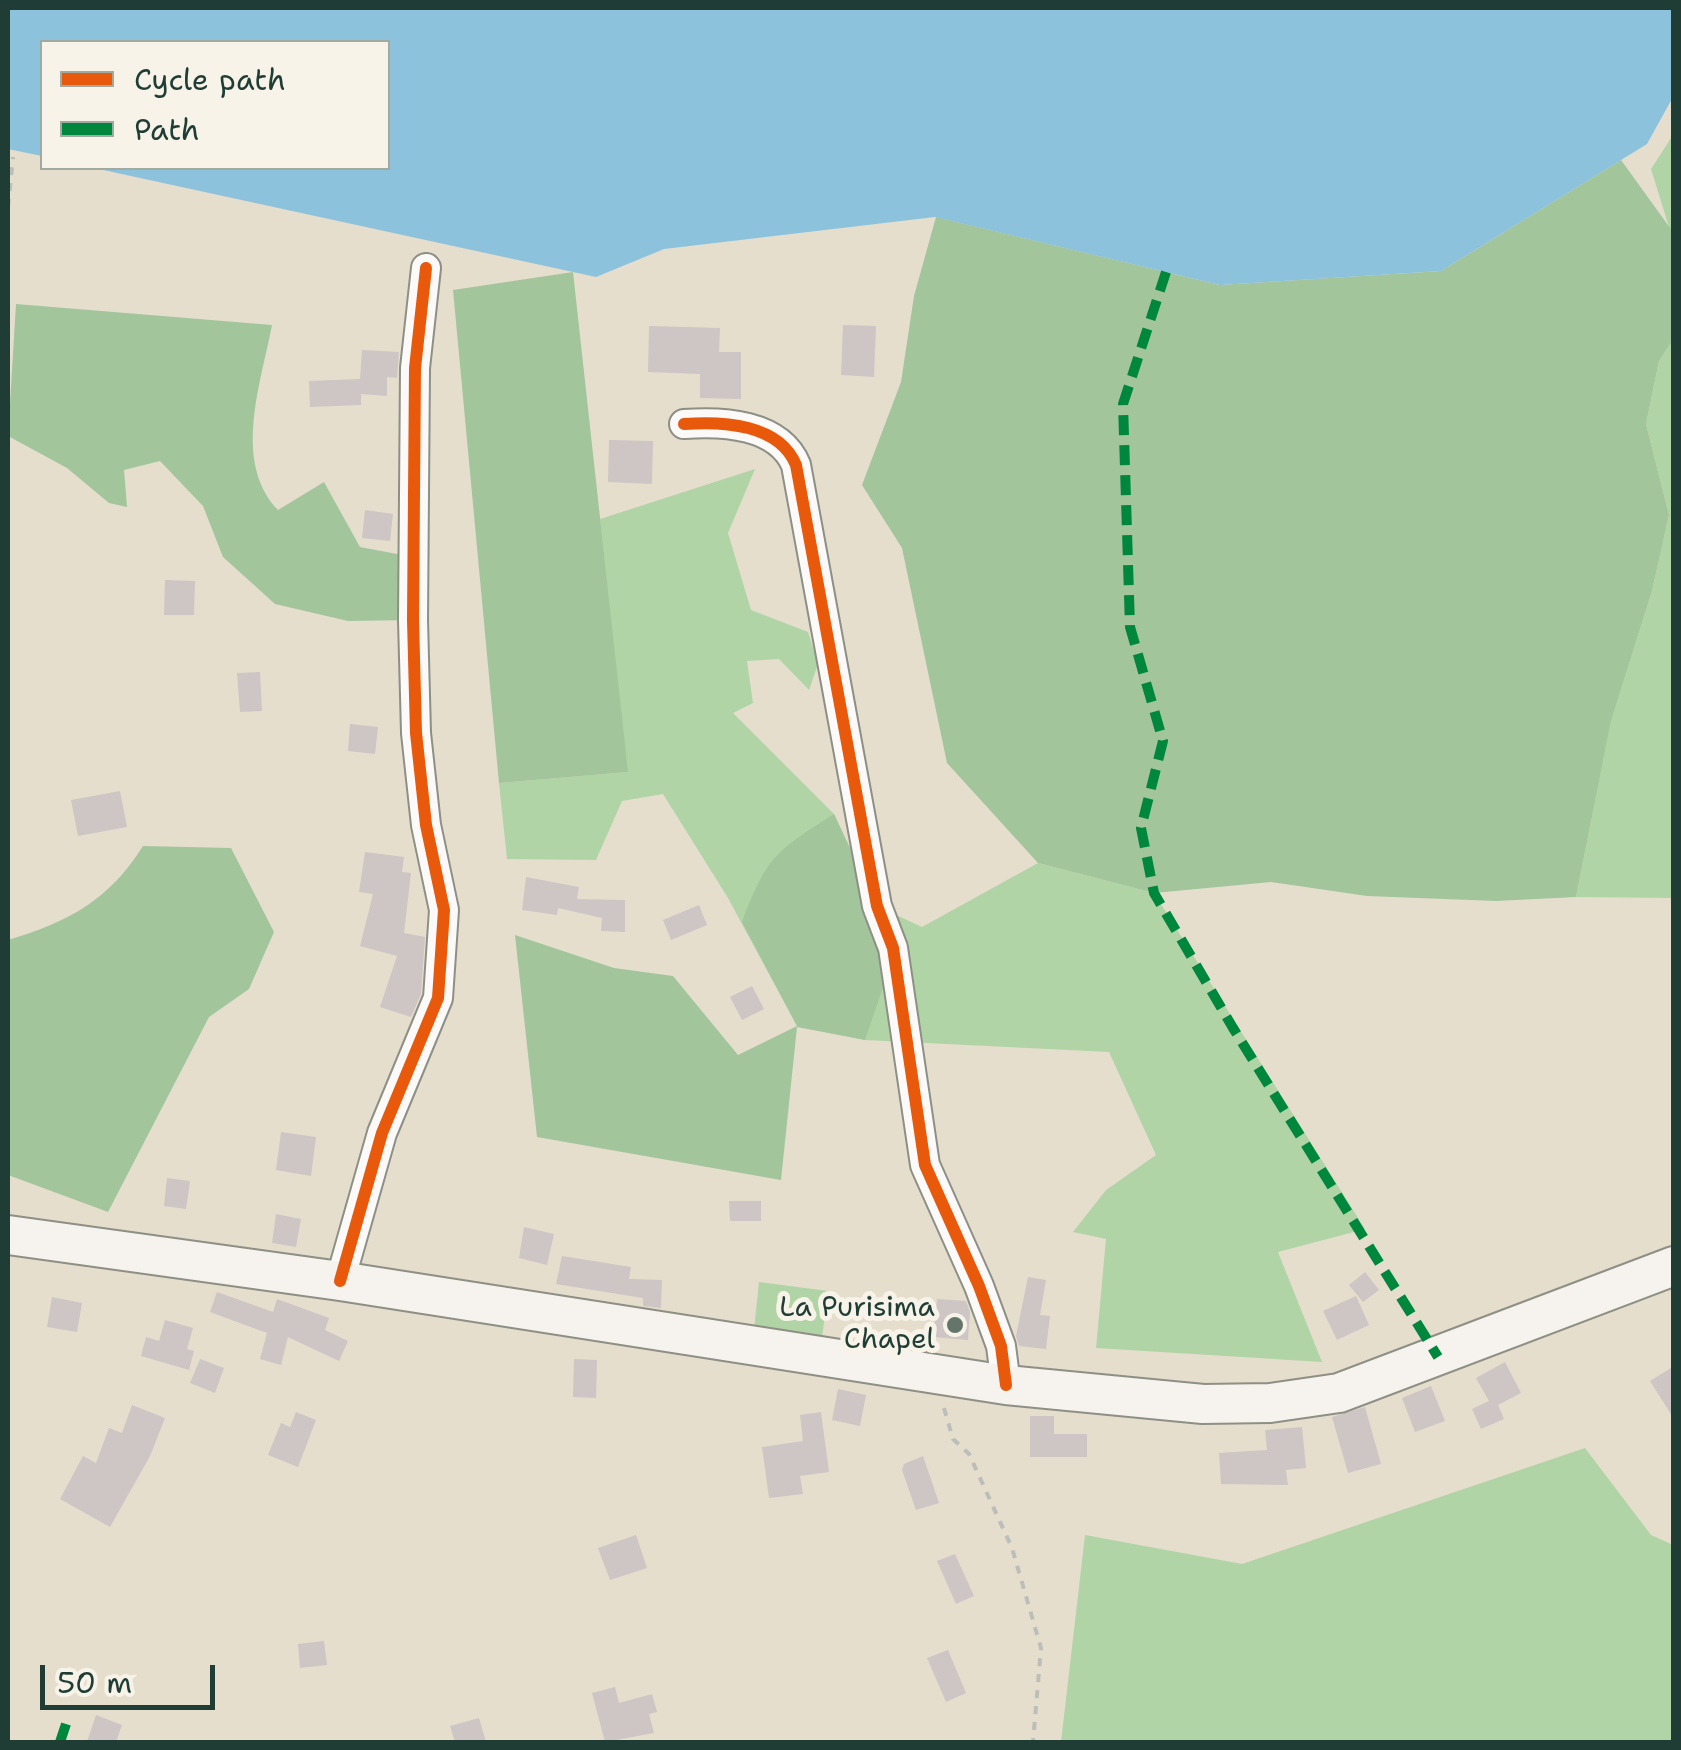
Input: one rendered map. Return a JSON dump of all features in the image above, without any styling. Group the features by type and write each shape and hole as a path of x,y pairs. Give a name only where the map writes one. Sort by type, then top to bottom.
{"main road":[{"path":"8,1235 340,1281 1006,1385 1203,1404 1270,1403 1338,1393 1674,1266"}],"street":[{"path":"340,1281 382,1133 438,998 444,910 426,825 416,732 412,620 415,368 426,268"},
{"path":"684,424 719,422 757,430 789,449 796,465 877,906 892,948 925,1165 1002,1346 1006,1385"}],"path":[{"path":"8,206 13,157"},
{"path":"936,1374 952,1439 969,1454 1012,1548 1040,1648 1033,1742"}],"green space":[{"path":"1673,135 1673,240 1651,169"},
{"path":"1621,160 1673,232 1673,340 1659,361 1646,424 1669,515 1652,591 1611,721 1576,897 1496,901 1367,896 1271,882 1154,893 1038,863 947,763 902,548 862,485 901,382 914,296 936,217 1220,285 1441,271"},
{"path":"573,272 628,772 499,783 453,290"},
{"path":"16,304 272,325 254,421 256,469 264,491 278,510 324,482 360,547 413,557 413,620 348,621 275,604 223,557 203,506 160,461 124,470 127,507 109,503 67,468 8,436"},
{"path":"1673,340 1673,898 1576,897 1611,720 1652,591 1669,515 1646,424 1659,361"},
{"path":"755,469 728,533 751,610 808,632 818,664 809,690 779,659 747,661 753,703 733,713 834,814 877,906 922,927 1038,863 1154,893 1365,1229 1278,1252 1322,1362 1096,1348 1106,1239 1073,1232 1106,1190 1156,1155 1109,1052 865,1040 797,1026 728,898 663,794 622,801 596,860 507,859 499,783 627,772 600,519"},
{"path":"834,814 877,906 893,958 865,1040 797,1027 781,1180 537,1137 515,935 614,968 673,976 738,1055 797,1026 742,922 759,882 776,857"},
{"path":"143,846 231,848 274,932 249,989 209,1017 108,1212 8,1175 8,940 69,917 86,906 116,881"},
{"path":"759,1282 828,1291 822,1338 754,1330"},
{"path":"1585,1448 1651,1535 1673,1545 1673,1742 1061,1742 1085,1535 1242,1564"}],"water":[{"path":"8,8 1673,8 1673,97 1647,144 1441,271 1220,285 935,217 664,249 596,277 103,170 390,170 390,40 40,40 40,156 8,149"}],"building":[{"path":"843,325 876,326 874,377 841,375"},
{"path":"649,326 720,328 719,352 741,352 741,399 700,398 700,374 648,372"},
{"path":"362,350 399,352 397,378 387,377 387,396 361,394 361,405 310,407 309,381 360,379"},
{"path":"609,440 653,441 652,484 608,482"},
{"path":"365,510 393,514 390,541 362,538"},
{"path":"165,580 195,581 194,615 164,615"},
{"path":"260,672 262,711 240,712 237,673"},
{"path":"350,724 378,727 375,754 348,751"},
{"path":"120,791 127,827 78,836 71,800"},
{"path":"365,852 404,857 402,872 411,873 404,933 425,937 421,994 411,1017 380,1007 397,956 360,946 373,894 359,892"},
{"path":"526,877 579,887 577,899 625,900 625,932 601,931 602,918 558,908 557,915 522,910"},
{"path":"699,905 707,925 671,940 663,920"},
{"path":"752,986 764,1009 742,1020 730,997"},
{"path":"281,1132 316,1137 311,1176 276,1170"},
{"path":"167,1178 190,1181 186,1209 164,1206"},
{"path":"729,1201 761,1201 761,1221 730,1221"},
{"path":"276,1214 301,1219 296,1247 272,1243"},
{"path":"524,1227 554,1234 547,1265 519,1258"},
{"path":"562,1256 631,1267 629,1279 662,1280 661,1308 643,1306 643,1298 556,1284"},
{"path":"1365,1272 1379,1290 1363,1302 1349,1285"},
{"path":"1028,1277 1046,1280 1040,1315 1050,1316 1046,1349 1019,1346 1016,1336"},
{"path":"217,1292 273,1312 277,1299 329,1318 325,1330 348,1341 339,1361 288,1337 281,1365 260,1359 267,1333 210,1312"},
{"path":"1356,1296 1369,1325 1337,1340 1323,1311"},
{"path":"52,1297 82,1303 77,1332 47,1327"},
{"path":"937,1299 966,1301 970,1312 968,1340 933,1337"},
{"path":"165,1320 193,1328 187,1349 194,1351 189,1370 141,1356 146,1337 159,1341"},
{"path":"200,1359 224,1368 215,1393 190,1383"},
{"path":"574,1359 597,1360 596,1398 573,1397"},
{"path":"1505,1362 1521,1393 1498,1405 1504,1419 1481,1429 1472,1409 1489,1401 1476,1378"},
{"path":"1674,1366 1674,1419 1650,1381"},
{"path":"1431,1386 1445,1421 1415,1432 1402,1398"},
{"path":"838,1389 866,1395 860,1426 832,1420"},
{"path":"132,1405 165,1418 150,1456 110,1527 60,1499 83,1456 96,1463 109,1428 122,1433"},
{"path":"1365,1407 1381,1464 1348,1473 1332,1417"},
{"path":"296,1412 316,1420 298,1467 268,1455 281,1423 290,1427"},
{"path":"821,1412 829,1472 800,1476 803,1494 769,1498 762,1447 803,1441 800,1415"},
{"path":"1030,1416 1054,1416 1054,1434 1087,1434 1087,1457 1030,1457"},
{"path":"1302,1427 1306,1468 1286,1470 1288,1485 1221,1484 1219,1453 1267,1450 1265,1430"},
{"path":"923,1456 939,1503 916,1510 902,1470 904,1464"},
{"path":"636,1535 647,1568 610,1580 598,1548"},
{"path":"955,1554 974,1596 956,1604 937,1561"},
{"path":"324,1641 327,1665 300,1668 298,1644"},
{"path":"948,1650 966,1693 946,1702 927,1658"},
{"path":"615,1687 619,1703 652,1694 657,1712 649,1714 654,1733 605,1742 592,1693"},
{"path":"96,1715 122,1725 116,1742 87,1742"},
{"path":"479,1718 486,1742 455,1742 450,1726"}],"marked path":[{"path":"1166,272 1123,404 1130,627 1163,741 1141,828 1154,893 1233,1028 1438,1357"},
{"path":"60,1742 66,1724"}],"cycle path":[{"path":"340,1281 382,1133 438,998 444,910 426,825 416,733 413,620 415,368 426,268"},
{"path":"684,424 716,423 763,433 788,451 796,465 877,906 893,948 925,1165 979,1286 1001,1346 1006,1385"}],"place":[{"name":"La Purisima Chapel","path":"955,1325"}]}
